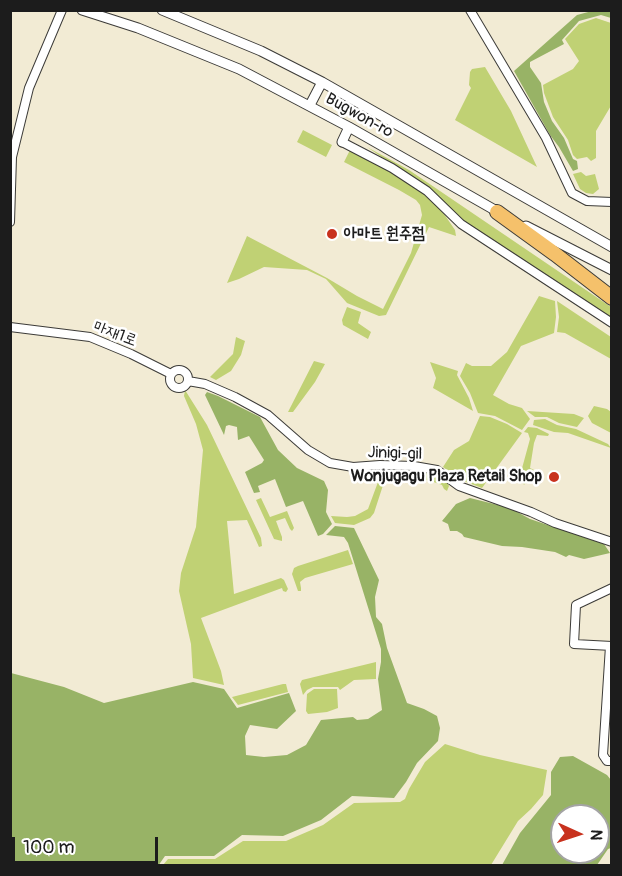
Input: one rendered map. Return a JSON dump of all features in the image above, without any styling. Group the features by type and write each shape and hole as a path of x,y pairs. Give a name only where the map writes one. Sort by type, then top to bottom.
{"highway":[{"path":"497,212 612,298"}],"street":[{"path":"10,222 12,157 29,88 62,10"},
{"name":"Bugwon-ro","path":"82,10 138,28 239,69 310,105 497,212 612,270"},
{"name":"Bugwon-ro","path":"162,10 261,51 322,82 612,247"},
{"path":"470,10 546,138 572,193 587,201 612,202"},
{"path":"310,105 322,82"},
{"path":"349,127 342,142 392,168 427,191 460,224 612,323"},
{"name":"마재1로","path":"10,327 90,337 171,374"},
{"path":"176,370 182,370 187,375 188,381 183,388 174,388 170,383 171,374 176,370"},
{"name":"Jinigi-gil","path":"188,381 205,384 268,415 308,450 330,463 353,467 414,466 437,470 459,486 612,542"},
{"path":"612,588 576,605 574,644 611,646 603,755 607,760 612,761"}],"green space":[{"path":"592,11 611,11 611,18 601,15 579,21 562,40 564,44 530,62 530,67 541,83 544,102 552,121 564,138 573,159 577,161 578,169 573,171 514,71 577,15"},
{"path":"596,18 611,23 612,104 596,131 596,158 591,161 587,157 577,159 573,155 568,140 553,117 543,85 573,69 579,61 565,39 579,24"},
{"path":"485,67 511,111 537,167 455,120 471,88 469,85 470,72 472,69"},
{"path":"303,130 332,145 326,157 297,142"},
{"path":"367,147 409,170 611,307 611,319 464,222 430,190"},
{"path":"350,150 399,176 426,194 455,230 456,236 429,227 386,315 379,316 347,303 326,279 307,270 264,267 227,283 247,236 383,309 411,253 422,215 420,205 399,190 344,162"},
{"path":"581,172 586,176 595,174 599,189 593,194 580,189 573,174"},
{"path":"539,296 555,301 554,333 521,346 493,395 522,408 530,419 522,430 495,416 478,413 460,376 466,363 472,366 491,366 507,352"},
{"path":"557,301 611,337 611,359 565,333 557,332 559,317"},
{"path":"347,307 361,312 358,323 371,332 368,339 343,325 342,320"},
{"path":"236,337 245,341 241,355 231,371 216,380 210,377 233,354"},
{"path":"314,361 325,364 293,412 288,412"},
{"path":"430,362 458,371 457,375 473,411 433,388 436,378"},
{"path":"185,390 207,425 261,538 262,546 259,547 247,520 227,521 234,594 281,578 288,589 286,592 282,588 201,618 224,685 193,678 191,644 179,591 181,573 196,527 203,450 196,424 184,396"},
{"path":"207,392 260,417 278,450 297,468 324,481 328,490 326,512 332,524 323,534 318,536 303,501 286,507 275,479 258,486 260,492 254,493 245,472 264,460 249,436 238,440 237,427 226,426 224,435 205,395"},
{"path":"594,406 611,412 611,433 592,423 588,416"},
{"path":"527,411 574,414 584,418 577,427 559,423 547,417 535,417"},
{"path":"480,416 490,417 522,433 482,488 461,480 443,467 454,450 469,441"},
{"path":"545,419 557,425 576,429 608,444 611,448 568,433 554,432 533,425 534,420"},
{"path":"528,427 537,428 549,434 548,436 537,435 530,468 534,470 524,485 521,472 530,439 528,433 524,432"},
{"path":"392,467 431,473 447,482 449,486 447,491 442,485 431,481 389,474 386,476 374,513 370,518 354,525 335,523 331,516 355,516 368,509 384,469"},
{"path":"261,498 270,517 287,511 294,528 292,531 290,529 285,518 276,521 282,541 274,539 256,500"},
{"path":"470,498 510,508 530,519 604,544 610,553 584,559 569,555 566,557 555,552 502,546 464,537 457,531 450,531 448,524 442,521 456,504"},
{"path":"335,526 354,528 379,580 375,597 376,617 382,624 387,648 407,703 437,716 440,728 438,741 417,763 394,798 352,796 321,820 283,836 242,835 214,856 165,856 158,866 11,865 11,673 64,687 104,703 193,682 224,689 237,708 289,693 296,711 277,729 250,725 245,736 246,755 264,757 287,755 306,745 321,720 353,717 357,720 368,719 382,710 378,679 381,649 348,543 344,537 326,535"},
{"path":"348,550 353,564 305,578 300,582 301,591 298,591 292,574 294,568"},
{"path":"376,662 376,679 354,680 340,690 338,687 313,687 303,695 300,684 302,680"},
{"path":"286,684 288,692 238,705 232,697"},
{"path":"314,689 337,689 338,708 308,714 306,711 307,694"},
{"path":"445,744 480,755 547,770 543,795 518,821 491,865 163,865 168,859 215,859 243,841 286,841 323,825 354,803 400,802 405,799 425,762"},
{"path":"573,756 607,775 611,780 611,848 610,804 550,804 550,864 597,865 502,865 520,833 551,795 551,772 560,757"}],"place":[{"name":"아마트 원주점","path":"332,234"},
{"name":"Wonjugagu Plaza Retail Shop","path":"554,477"}]}
